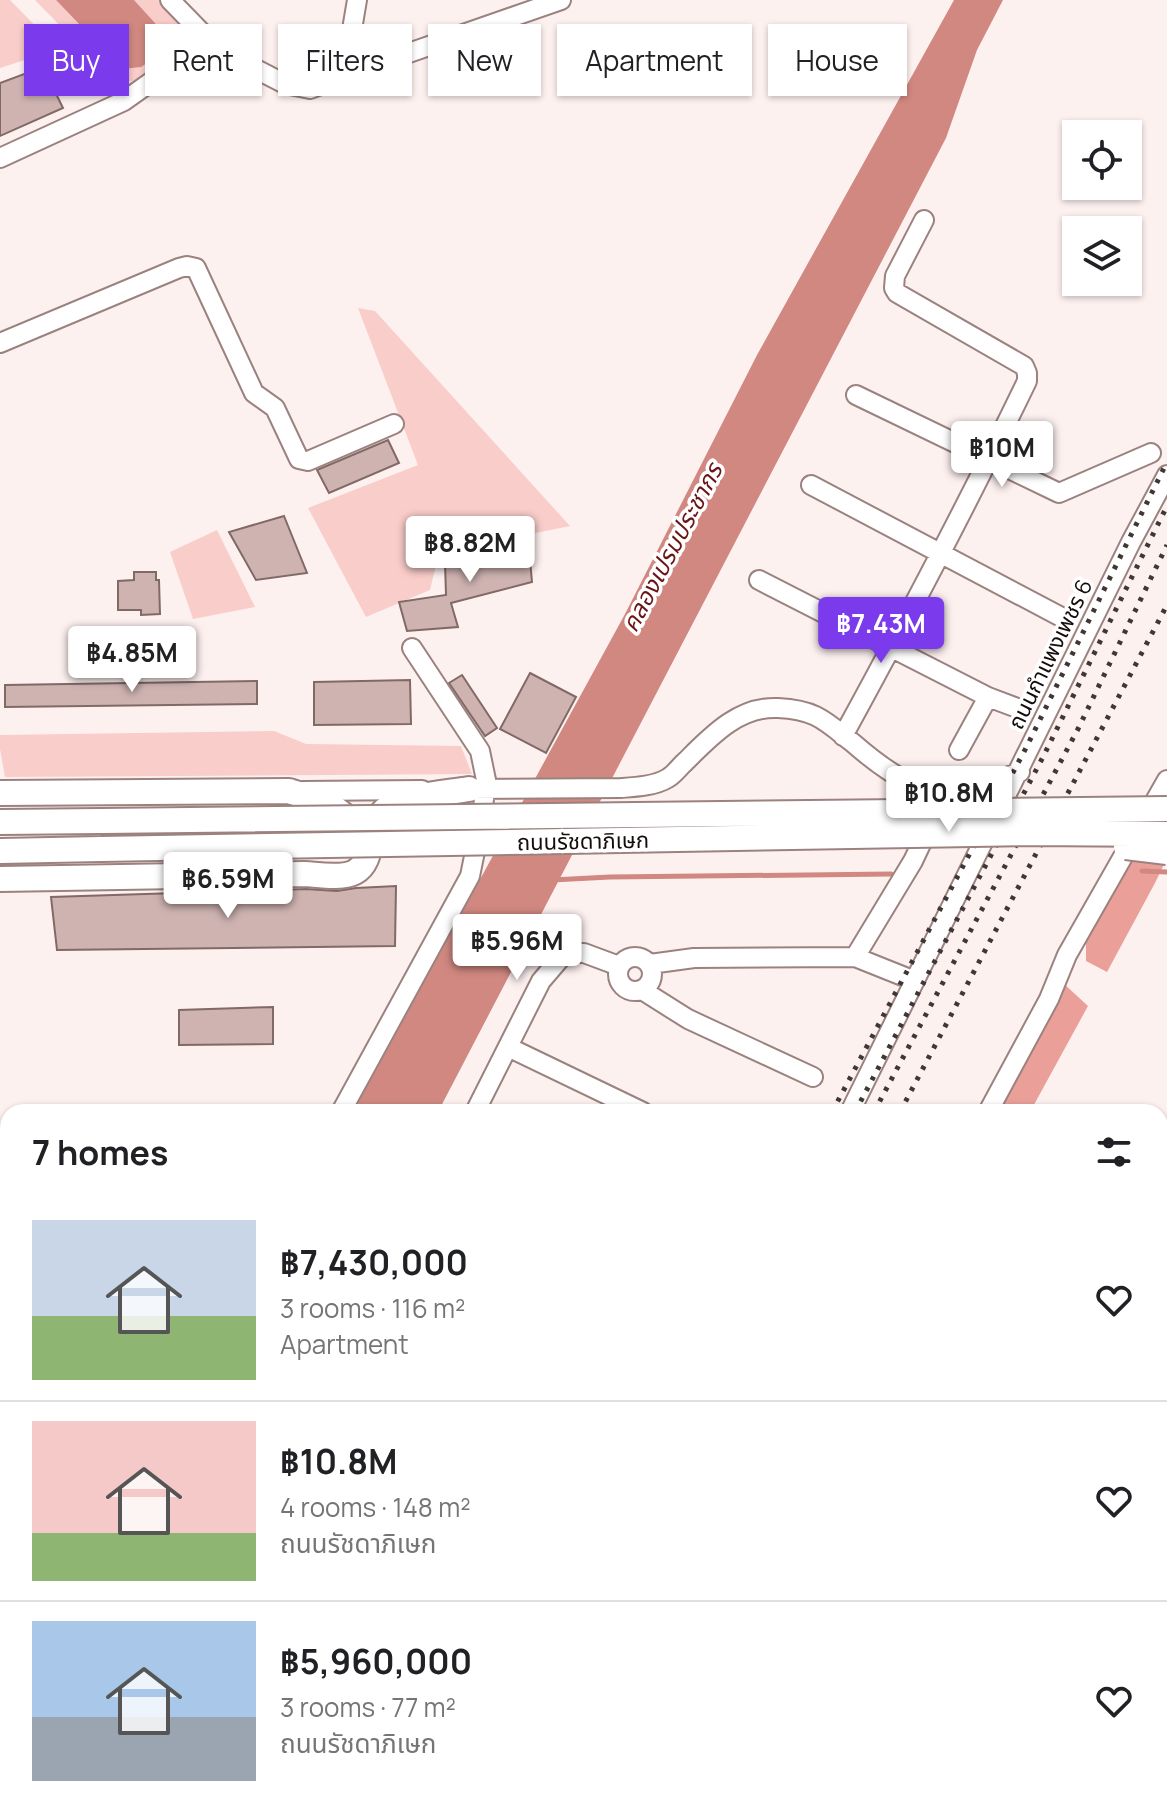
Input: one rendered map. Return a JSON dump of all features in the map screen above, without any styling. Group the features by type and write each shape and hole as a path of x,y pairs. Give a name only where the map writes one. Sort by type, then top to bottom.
{"main road":[{"path":"0,879 339,876 354,873 362,866 368,856 373,828 388,807 412,799 477,789"},
{"path":"0,793 289,791 342,812 351,821 359,839 357,855 350,865 305,874"},
{"name":"ถนนรัชดาภิเษก","path":"0,822 1167,809"},
{"path":"1029,833 1167,852"},
{"name":"ถนนรัชดาภิเษก","path":"0,851 1029,833 1167,834"}],"street":[{"path":"170,0 193,24"},
{"path":"353,24 357,0"},
{"path":"412,52 561,0"},
{"path":"0,158 124,101 145,86"},
{"path":"843,736 989,460 1027,381 1024,366 897,293 895,276 924,220"},
{"path":"0,343 179,268 191,266 196,268 254,393 275,408 299,459 308,461 394,424"},
{"path":"856,395 1059,493 1151,453"},
{"name":"ถนนกำแพงเพชร 6","path":"854,1104 1167,475"},
{"path":"811,485 1065,619"},
{"path":"759,580 988,697 1020,709"},
{"path":"345,1104 470,876 477,849 477,789 485,769 480,751 412,648"},
{"path":"959,750 988,697"},
{"path":"289,791 644,786 668,778 725,724 773,708 803,711 820,717 865,754 909,783 947,789 988,784 1020,772"},
{"path":"992,1104 1049,999 1067,955 1167,780"},
{"path":"855,957 913,861 947,789"},
{"path":"479,1104 541,981 565,953 584,953 619,966"},
{"path":"642,990 653,976 650,964 640,957 628,957 619,966 618,977 624,988 642,990 688,1019 813,1077"},
{"path":"650,964 694,958 855,957 915,981"},
{"path":"508,1047 626,1104"}],"shaded area":[{"path":"0,0 10,0 34,24 24,24 24,60 0,68"},
{"path":"35,0 56,0 79,24 58,24"},
{"path":"134,0 161,0 182,24 156,24"},
{"path":"145,53 145,74 136,81 129,81 129,64"},
{"path":"358,308 375,311 570,526 439,553 430,590 366,617 308,508 418,465"},
{"path":"217,530 255,607 193,619 170,552"},
{"path":"274,731 306,744 461,746 472,774 5,777 0,749 0,735"},
{"path":"1167,786 1167,858 1107,972 1086,961 1086,936"},
{"path":"1062,982 1088,1006 1034,1104 999,1104"}],"water":[{"path":"56,0 134,0 156,24 145,24 145,64 129,68 129,24 79,24"},
{"name":"คลองเปรมประชากร","path":"954,0 1003,0 977,50 946,138 442,1104 357,1104 625,614 757,355 901,96 907,96 907,85"}],"building":[{"path":"24,74 24,96 57,96 63,108 0,136 0,83"},
{"path":"388,440 399,463 329,493 317,470"},
{"path":"284,516 307,573 256,580 229,532"},
{"path":"528,538 532,582 451,603 458,627 407,631 399,602 446,595 445,563"},
{"path":"134,572 156,572 160,614 141,615 141,610 118,610 118,581 134,580"},
{"path":"530,673 576,697 546,753 500,729"},
{"path":"462,675 497,728 485,736 449,683"},
{"path":"410,680 411,724 314,725 314,682"},
{"path":"257,681 257,704 5,707 5,685"},
{"path":"396,886 395,946 57,950 51,897 306,889 337,891"},
{"path":"273,1007 273,1044 179,1045 179,1010"}],"waterway":[{"path":"1142,871 1167,872"},
{"path":"552,880 891,874"}],"railway":[{"path":"836,1104 1026,748 1167,462"},
{"path":"859,1104 1043,757 1167,506"},
{"path":"878,1104 1078,729 1167,545"},
{"path":"904,1104 1167,605"}]}
